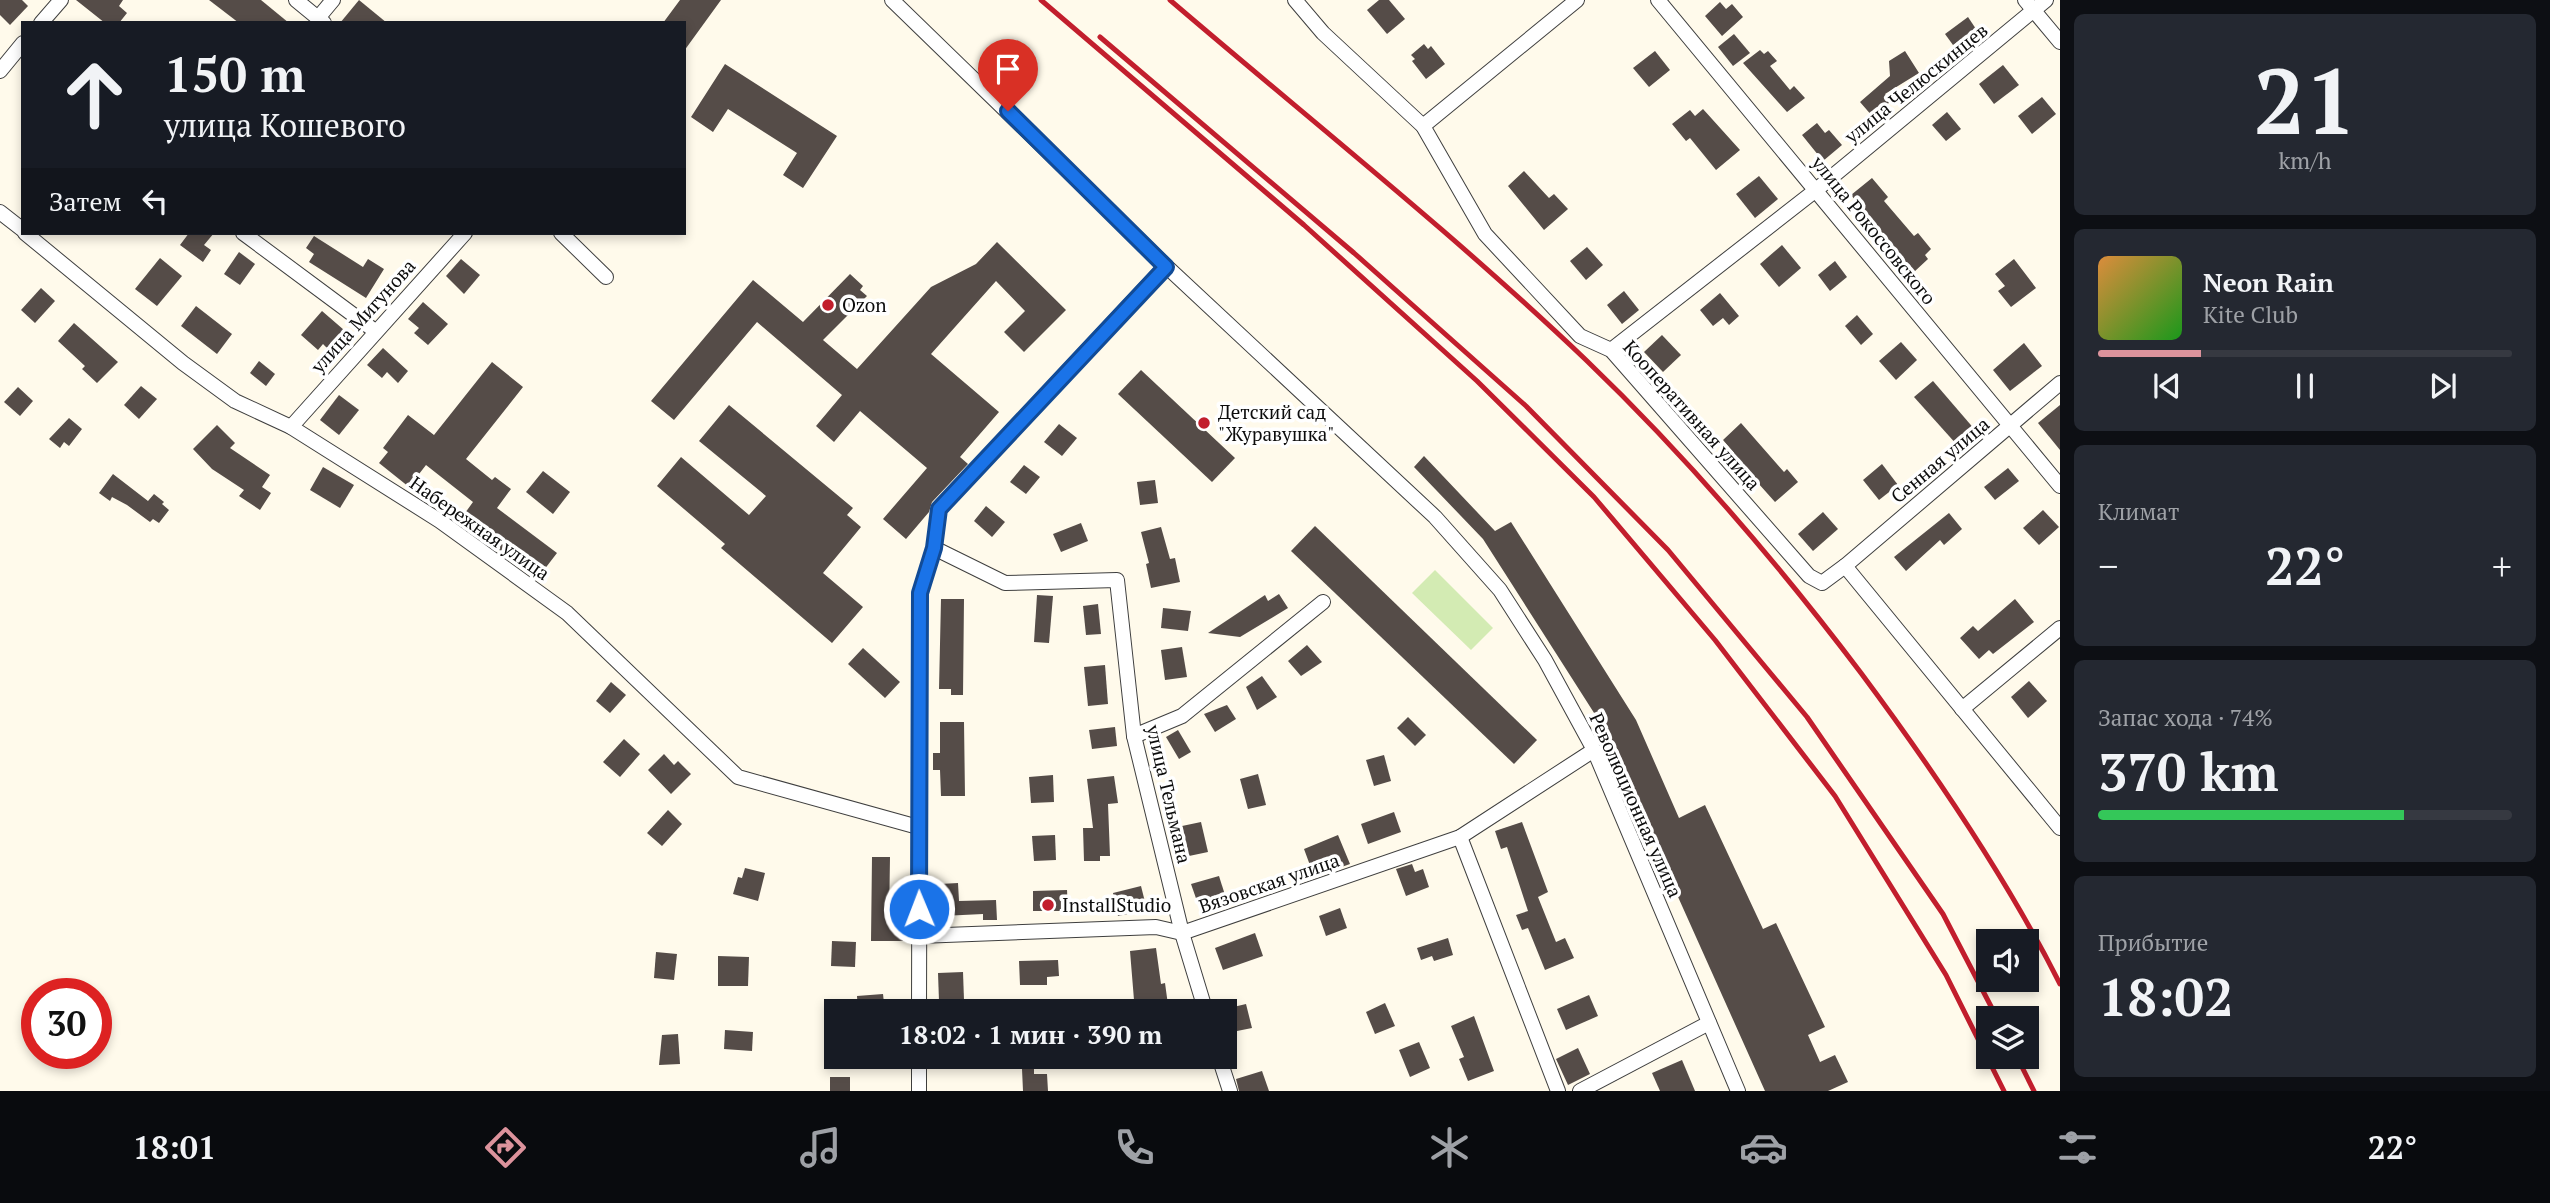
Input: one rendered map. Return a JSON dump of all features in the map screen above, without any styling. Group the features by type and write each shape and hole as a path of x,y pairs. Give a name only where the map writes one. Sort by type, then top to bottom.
{"street":[{"path":"43,21 61,0"},
{"path":"296,0 321,20 332,0"},
{"name":"Революционная улица","path":"892,0 1166,267 1451,535 1500,590 1545,660 1594,750 1738,1091"},
{"name":"Кооперативная улица","path":"1295,0 1323,33 1423,126 1485,234 1580,336 1611,350 1808,576 1822,583 1845,566"},
{"path":"1423,126 1577,0"},
{"name":"улица Рокоссовского","path":"1658,0 2060,486"},
{"name":"улица Челюскинцев","path":"1611,350 1816,190 2030,5 2046,0"},
{"path":"2030,5 2060,42"},
{"path":"0,71 21,48"},
{"name":"Набережная улица","path":"0,212 21,230"},
{"name":"Набережная улица","path":"28,235 183,363 235,401 291,427 440,521 568,613 738,777 918,827"},
{"path":"246,235 375,331"},
{"name":"улица Мигунова","path":"291,427 463,235"},
{"path":"563,235 606,277"},
{"path":"919,999 920,593 934,548 939,509 1166,267"},
{"name":"Сенная улица","path":"1845,566 2060,383"},
{"name":"улица Тельмана","path":"934,548 1005,583 1117,580 1134,736 1182,933 1202,999"},
{"path":"1845,566 2060,828"},
{"path":"1134,736 1182,716 1323,602"},
{"path":"1962,709 2060,628"},
{"name":"Вязовская улица","path":"919,936 1156,927 1182,933 1460,837 1594,750"},
{"path":"1460,837 1558,1091"},
{"path":"1580,1091 1709,1023"},
{"path":"919,1069 919,1091"},
{"path":"1223,1069 1230,1091"}],"green space":[{"path":"1435,570 1493,628 1471,650 1412,593"}],"building":[{"path":"0,0 22,0 28,6 10,25 0,15"},
{"path":"76,0 123,0 119,6 127,13 121,21 102,21"},
{"path":"209,0 261,0 287,21 236,21"},
{"path":"359,0 385,21 342,21"},
{"path":"680,0 721,0 686,48 686,21 664,21"},
{"path":"1379,0 1389,0 1405,19 1387,34 1367,10"},
{"path":"1720,2 1726,9 1732,4 1743,17 1722,36 1705,16"},
{"path":"1968,17 1976,29 1953,45 1945,34"},
{"path":"1734,34 1750,53 1733,66 1718,47"},
{"path":"1424,44 1428,49 1431,46 1445,64 1426,79 1412,61 1415,59 1411,55"},
{"path":"1760,50 1764,54 1768,51 1777,61 1770,66 1790,90 1794,86 1805,98 1787,112 1743,63"},
{"path":"1655,51 1670,70 1649,87 1633,68"},
{"path":"1905,51 1919,73 1885,94 1891,101 1873,117 1860,102 1890,76 1889,61"},
{"path":"725,64 837,136 803,188 783,175 797,153 728,109 713,132 691,117"},
{"path":"2003,65 2019,85 1994,104 1979,84"},
{"path":"2042,97 2056,114 2032,134 2018,116"},
{"path":"1703,109 1740,150 1716,170 1690,138 1686,141 1672,124 1690,110 1695,116"},
{"path":"1947,112 1961,129 1946,141 1932,125"},
{"path":"1817,123 1825,133 1829,130 1842,145 1823,161 1802,135"},
{"path":"1524,171 1549,198 1554,194 1568,209 1544,230 1508,186"},
{"path":"1759,176 1778,199 1755,218 1736,194"},
{"path":"1872,178 1888,197 1884,201 1914,236 1918,233 1931,249 1925,255 1928,259 1914,272 1851,195"},
{"path":"188,235 212,235 204,245 211,250 203,262 180,245"},
{"path":"314,236 363,267 368,259 384,269 366,298 309,262 314,254 306,248"},
{"path":"997,242 1066,310 1024,352 1004,332 1025,311 996,281 931,354 999,412 960,457 968,464 932,502 929,512 906,539 883,519 927,468 860,411 834,442 816,426 842,395 757,322 674,420 651,401 753,280 803,322 850,274 863,286 860,290 867,296 823,340 857,369 931,287 976,264"},
{"path":"1782,245 1801,268 1779,287 1760,264"},
{"path":"1587,247 1603,265 1586,280 1570,261"},
{"path":"239,252 255,264 240,285 224,274"},
{"path":"160,258 182,276 157,306 135,289"},
{"path":"461,259 480,275 464,294 446,276"},
{"path":"2014,259 2036,288 2011,307 1998,291 2005,286 1995,274"},
{"path":"1835,261 1847,277 1830,291 1818,275"},
{"path":"41,288 55,301 35,323 21,310"},
{"path":"1624,291 1639,310 1622,324 1607,305"},
{"path":"1720,293 1739,316 1729,325 1723,318 1713,326 1700,310"},
{"path":"423,302 448,324 428,345 414,333 419,328 408,319"},
{"path":"196,306 232,334 217,354 181,326"},
{"path":"322,311 344,330 328,349 323,344 318,350 301,335"},
{"path":"1857,315 1873,334 1861,345 1845,326"},
{"path":"74,323 118,362 97,383 82,369 85,366 58,341"},
{"path":"1662,335 1681,355 1663,372 1644,352"},
{"path":"1901,342 1917,360 1896,380 1879,361"},
{"path":"2024,343 2042,366 2010,391 1993,370"},
{"path":"383,348 408,371 398,383 387,372 382,378 367,365"},
{"path":"259,361 275,374 266,386 250,373"},
{"path":"492,362 523,387 466,459 492,480 495,477 511,489 497,508 557,553 537,579 460,520 473,502 426,465 409,487 379,463 388,452 383,448 408,415 434,435"},
{"path":"1141,370 1235,458 1212,482 1118,394"},
{"path":"1933,381 1976,431 1958,446 1914,397"},
{"path":"141,386 157,399 139,419 124,405"},
{"path":"18,387 33,401 20,416 4,402"},
{"path":"339,395 359,410 339,435 320,420"},
{"path":"729,405 853,508 847,515 861,527 823,573 863,607 832,643 721,548 725,544 657,486 681,457 749,515 766,496 699,441"},
{"path":"2060,405 2060,450 2038,423"},
{"path":"69,418 82,429 69,446 64,442 60,448 49,439"},
{"path":"1741,423 1784,472 1787,469 1798,482 1775,502 1749,473 1743,478 1727,460 1734,453 1723,440"},
{"path":"1059,424 1077,438 1062,456 1044,442"},
{"path":"217,425 235,443 230,448 270,475 262,487 271,493 260,510 239,496 244,490 212,469 193,449"},
{"path":"1424,456 1495,531 1511,522 1636,720 1679,818 1705,805 1763,929 1776,923 1825,1027 1808,1035 1820,1062 1835,1055 1848,1082 1828,1091 1765,1091 1614,754 1619,752 1483,539 1414,467"},
{"path":"1882,464 1898,485 1879,500 1863,480"},
{"path":"1024,465 1040,477 1026,494 1010,482"},
{"path":"323,467 354,485 340,508 310,490"},
{"path":"2008,468 2019,481 1995,500 1984,487"},
{"path":"543,471 570,492 553,514 526,492"},
{"path":"113,474 148,501 154,494 164,502 162,504 169,510 159,523 153,519 150,522 127,505 112,497 110,501 99,493"},
{"path":"1155,480 1158,503 1140,505 1137,482"},
{"path":"986,506 1005,522 992,537 974,521"},
{"path":"2043,510 2059,527 2039,545 2023,528"},
{"path":"1823,512 1838,529 1813,551 1798,534"},
{"path":"1949,513 1962,529 1944,545 1940,540 1906,571 1894,557"},
{"path":"1081,523 1088,541 1061,552 1053,534"},
{"path":"1315,526 1537,740 1514,764 1291,551"},
{"path":"1161,527 1170,559 1175,558 1180,582 1151,588 1146,564 1149,563 1141,532"},
{"path":"1279,594 1288,608 1240,637 1208,633 1265,595 1268,601"},
{"path":"1037,595 1053,596 1049,643 1034,642"},
{"path":"941,599 964,599 963,695 951,695 951,689 939,689"},
{"path":"2015,599 2034,622 1993,654 1989,650 1979,659 1960,638 1973,626 1978,631"},
{"path":"1098,604 1101,634 1086,635 1083,606"},
{"path":"1163,608 1191,611 1188,631 1161,628"},
{"path":"1307,645 1322,662 1301,676 1288,661"},
{"path":"1182,647 1187,677 1165,680 1161,650"},
{"path":"863,648 900,682 885,698 848,664"},
{"path":"1105,665 1108,704 1088,706 1084,667"},
{"path":"1262,676 1277,697 1257,710 1246,687"},
{"path":"2029,681 2047,701 2028,718 2011,697"},
{"path":"611,682 626,695 610,713 596,701"},
{"path":"1227,705 1236,719 1215,732 1204,714"},
{"path":"1408,717 1426,735 1415,746 1397,728"},
{"path":"940,722 964,722 965,796 941,796 940,770 933,770 933,753 940,753"},
{"path":"1115,727 1117,746 1092,749 1089,730"},
{"path":"1178,730 1191,752 1179,759 1166,737"},
{"path":"624,739 640,754 620,777 603,762"},
{"path":"664,754 674,765 678,761 691,774 671,794 648,770"},
{"path":"1384,755 1391,781 1374,786 1366,760"},
{"path":"1258,774 1266,805 1248,809 1240,779"},
{"path":"1053,775 1054,802 1031,803 1029,777"},
{"path":"1114,776 1118,803 1108,804 1110,856 1100,856 1100,861 1084,861 1083,828 1093,828 1087,779"},
{"path":"668,810 682,824 662,846 647,833"},
{"path":"1394,812 1401,832 1368,844 1361,824"},
{"path":"1201,822 1208,852 1189,856 1182,826"},
{"path":"1522,822 1548,892 1538,897 1556,942 1565,938 1574,958 1545,970 1528,928 1522,930 1516,915 1528,911 1507,847 1501,849 1495,831"},
{"path":"1055,835 1056,860 1034,861 1032,836"},
{"path":"1338,835 1350,864 1336,869 1332,860 1311,868 1304,849"},
{"path":"872,857 890,857 889,921 904,922 903,941 871,941"},
{"path":"1412,864 1415,872 1423,869 1429,887 1406,896 1396,869"},
{"path":"745,868 765,873 758,901 733,894 738,877 742,878"},
{"path":"1219,876 1225,895 1198,904 1191,884"},
{"path":"958,883 959,901 996,900 997,920 983,920 983,914 942,916 940,884"},
{"path":"1141,886 1147,910 1118,916 1113,893"},
{"path":"1067,890 1068,911 1033,911 1033,891"},
{"path":"1340,908 1347,928 1326,936 1319,916"},
{"path":"1255,933 1263,956 1223,970 1215,948"},
{"path":"1448,938 1453,955 1434,961 1432,956 1421,960 1417,948"},
{"path":"832,941 856,942 855,967 831,966"},
{"path":"1156,948 1161,984 1165,983 1167,999 1134,999 1130,951"},
{"path":"656,952 677,954 674,980 654,978"},
{"path":"718,956 749,957 748,986 718,986"},
{"path":"1058,960 1059,976 1047,977 1047,985 1020,985 1019,961"},
{"path":"963,972 964,999 939,999 938,973"},
{"path":"883,994 884,999 857,999 857,996"},
{"path":"1589,995 1598,1016 1566,1030 1557,1009"},
{"path":"1385,1003 1395,1026 1375,1034 1366,1012"},
{"path":"1246,1004 1252,1028 1237,1031 1237,1006"},
{"path":"1474,1016 1494,1071 1468,1081 1459,1059 1464,1057 1451,1026"},
{"path":"725,1030 753,1032 752,1051 724,1049"},
{"path":"678,1034 680,1064 659,1065 662,1035"},
{"path":"1419,1042 1430,1068 1410,1077 1399,1050"},
{"path":"1578,1048 1590,1074 1568,1085 1556,1059"},
{"path":"1682,1060 1695,1091 1660,1091 1652,1073"},
{"path":"1022,1069 1034,1069 1034,1074 1047,1074 1048,1091 1023,1091"},
{"path":"1262,1071 1269,1091 1239,1091 1236,1079"},
{"path":"830,1077 850,1077 850,1091 830,1091"}],"railway":[{"path":"1041,0 1304,225 1477,381 1594,497 1715,640 1835,796 1946,975 2004,1091"},
{"path":"1170,0 1433,222 1536,313 1586,360 1695,472 1797,591 1915,748 2016,903 2060,984"},
{"path":"1100,37 1354,253 1526,406 1668,550 1807,717 1943,914 1991,1006"},
{"path":"2023,1069 2034,1091"}],"place":[{"name":"Ozon","path":"828,305"},
{"name":"Детский сад \"Журавушка\"","path":"1204,423"},
{"name":"InstallStudio","path":"1048,905"}],"route":[{"path":"919,909 920,593 934,548 939,509 1166,267 1008,111"}]}
